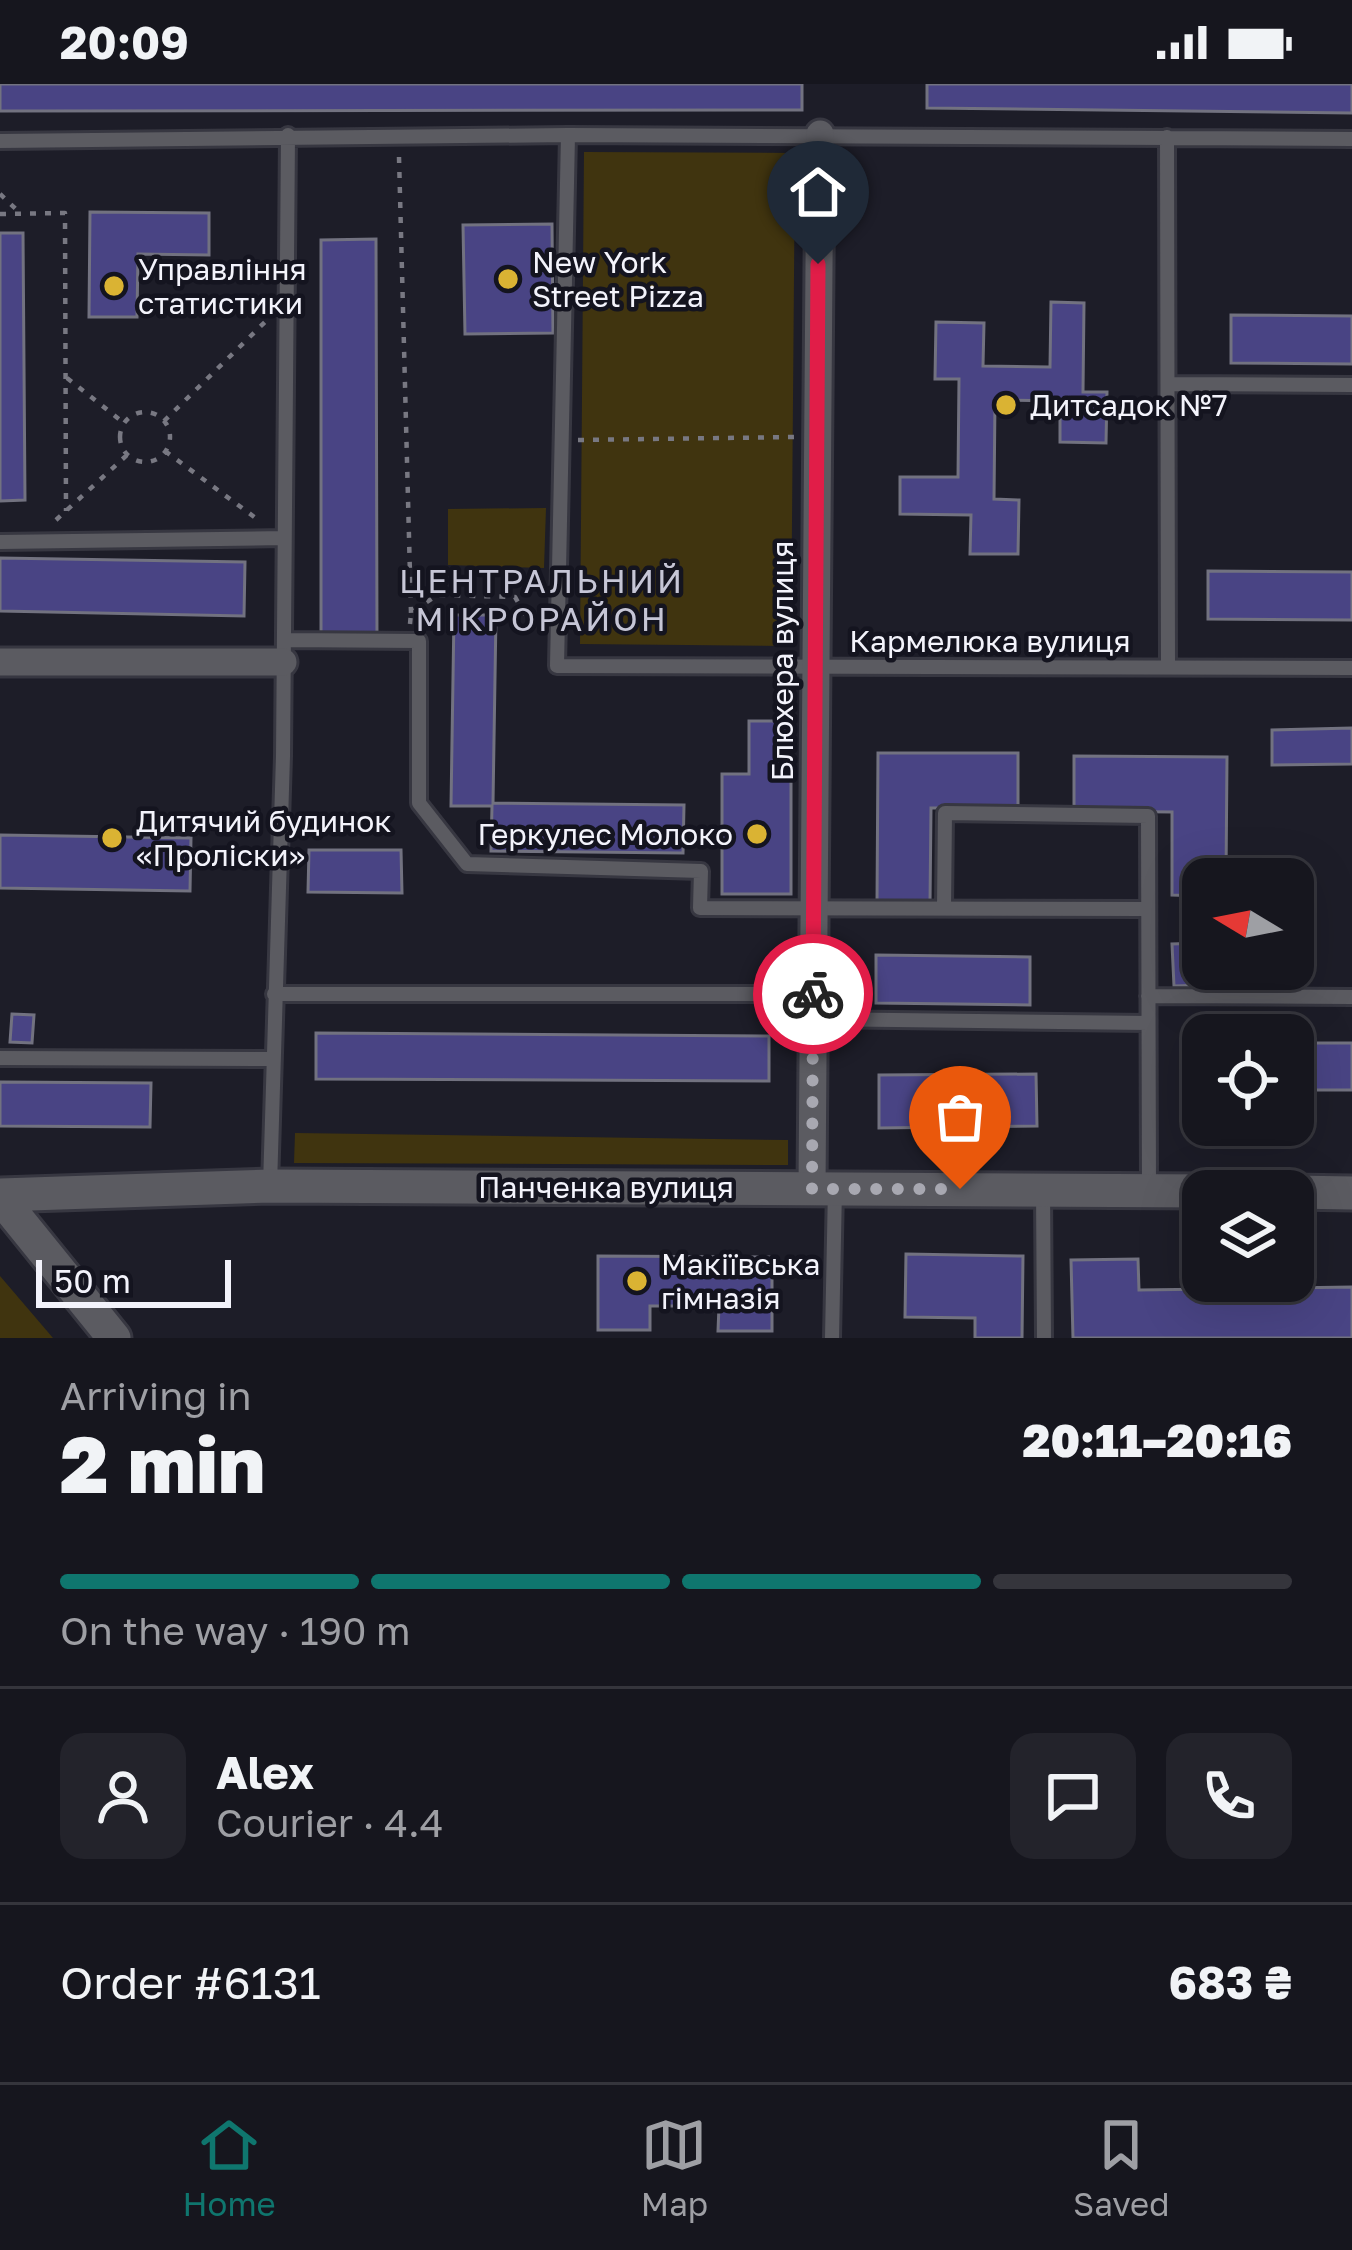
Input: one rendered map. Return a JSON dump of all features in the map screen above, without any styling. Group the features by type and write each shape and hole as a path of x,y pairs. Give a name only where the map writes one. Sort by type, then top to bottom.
{"street":[{"name":"Блюхера вулиця","path":"820,134 813,1006 824,1188"},
{"path":"0,662 283,651"},
{"name":"Панченка вулиця","path":"0,1196 270,1186 1182,1191"},
{"path":"1314,1192 1352,1193"},
{"path":"0,1196 114,1338"}],"lane":[{"path":"0,141 820,134 1352,139"},
{"name":"Кармелюка вулиця","path":"568,135 556,666 1352,668"},
{"path":"270,1186 283,651 288,136"},
{"path":"1168,137 1168,666"},
{"path":"1168,384 1352,385"},
{"path":"0,542 284,538"},
{"path":"283,651 419,641 419,803 467,864 701,871 700,908 1148,909"},
{"path":"944,907 945,812 1148,816 1149,1190"},
{"path":"274,994 813,1006 1148,1023"},
{"path":"1148,996 1352,997"},
{"path":"0,1058 272,1059"},
{"path":"824,1188 832,1338"},
{"path":"1043,1190 1044,1338"}],"path":[{"path":"398,135 411,613"},
{"path":"0,194 21,214"},
{"path":"0,214 65,213 66,511"},
{"path":"164,421 286,301"},
{"path":"65,376 124,423"},
{"path":"144,412 164,421 170,435 165,452 142,462 127,454 119,439 124,423 144,412"},
{"path":"572,440 817,436"},
{"path":"165,452 284,538"},
{"path":"33,542 127,454"}],"shaded area":[{"path":"584,152 795,153 791,646 580,644"},
{"path":"546,508 544,568 448,565 448,509"},
{"path":"295,1133 788,1140 788,1165 294,1163"},
{"path":"0,1276 53,1338 0,1338"}],"building":[{"path":"0,84 802,84 802,110 0,111"},
{"path":"927,84 1352,84 1352,113 927,108"},
{"name":"Управління статистики","path":"90,212 209,213 209,255 138,254 137,317 89,317"},
{"name":"New York Street Pizza","path":"552,224 553,333 465,334 463,225"},
{"path":"0,233 23,233 25,500 0,501"},
{"path":"376,239 377,636 321,636 321,240"},
{"path":"1051,302 1084,303 1083,392 1107,392 1106,443 1060,442 1060,401 995,400 994,499 1019,500 1018,554 970,554 971,515 900,514 900,477 958,477 959,379 935,379 936,322 984,323 983,366 1050,367"},
{"path":"1231,315 1352,316 1352,364 1231,363"},
{"path":"0,558 245,562 244,616 0,611"},
{"path":"1208,571 1352,572 1352,620 1208,619"},
{"path":"454,615 496,615 493,803 684,805 683,853 491,851 492,806 451,806"},
{"name":"Геркулес Молоко","path":"749,721 791,721 791,894 722,894 722,774 749,774"},
{"path":"1352,728 1352,764 1272,765 1272,730"},
{"path":"878,753 1018,753 1018,808 931,808 930,903 877,903"},
{"path":"1074,756 1227,757 1226,858 1182,858 1182,895 1172,895 1172,812 1074,811"},
{"path":"0,835 191,838 190,891 0,888"},
{"path":"309,850 401,850 402,893 308,892"},
{"path":"1172,944 1182,944 1182,986 1174,986"},
{"path":"876,955 1030,957 1030,1005 876,1003"},
{"path":"12,1014 34,1015 32,1043 10,1042"},
{"path":"316,1033 769,1036 769,1081 316,1079"},
{"path":"1314,1043 1352,1043 1352,1090 1314,1090"},
{"path":"1036,1074 1037,1126 879,1128 879,1075"},
{"path":"0,1082 151,1083 150,1127 0,1126"},
{"path":"906,1254 1023,1256 1022,1338 975,1338 975,1318 905,1317"},
{"path":"598,1256 772,1257 772,1331 718,1331 719,1306 650,1306 650,1330 598,1330"},
{"path":"1138,1259 1139,1290 1182,1289 1182,1302 1314,1302 1314,1288 1352,1287 1352,1338 1073,1338 1071,1260"}],"way so far":[{"path":"813,994 812,1189 960,1189"}],"place":[{"name":"New York Street Pizza","path":"508,279"},
{"name":"Управління статистики","path":"114,286"},
{"name":"Дитсадок №7","path":"1006,405"},
{"name":"Геркулес Молоко","path":"757,834"},
{"name":"Дитячий будинок «Проліски»","path":"112,838"},
{"name":"Макіївська гімназія","path":"637,1281"}],"district":[{"name":"ЦЕНТРАЛЬНИЙ МІКРОРАЙОН","path":"542,599"}],"route":[{"path":"813,994 818,264"}]}
